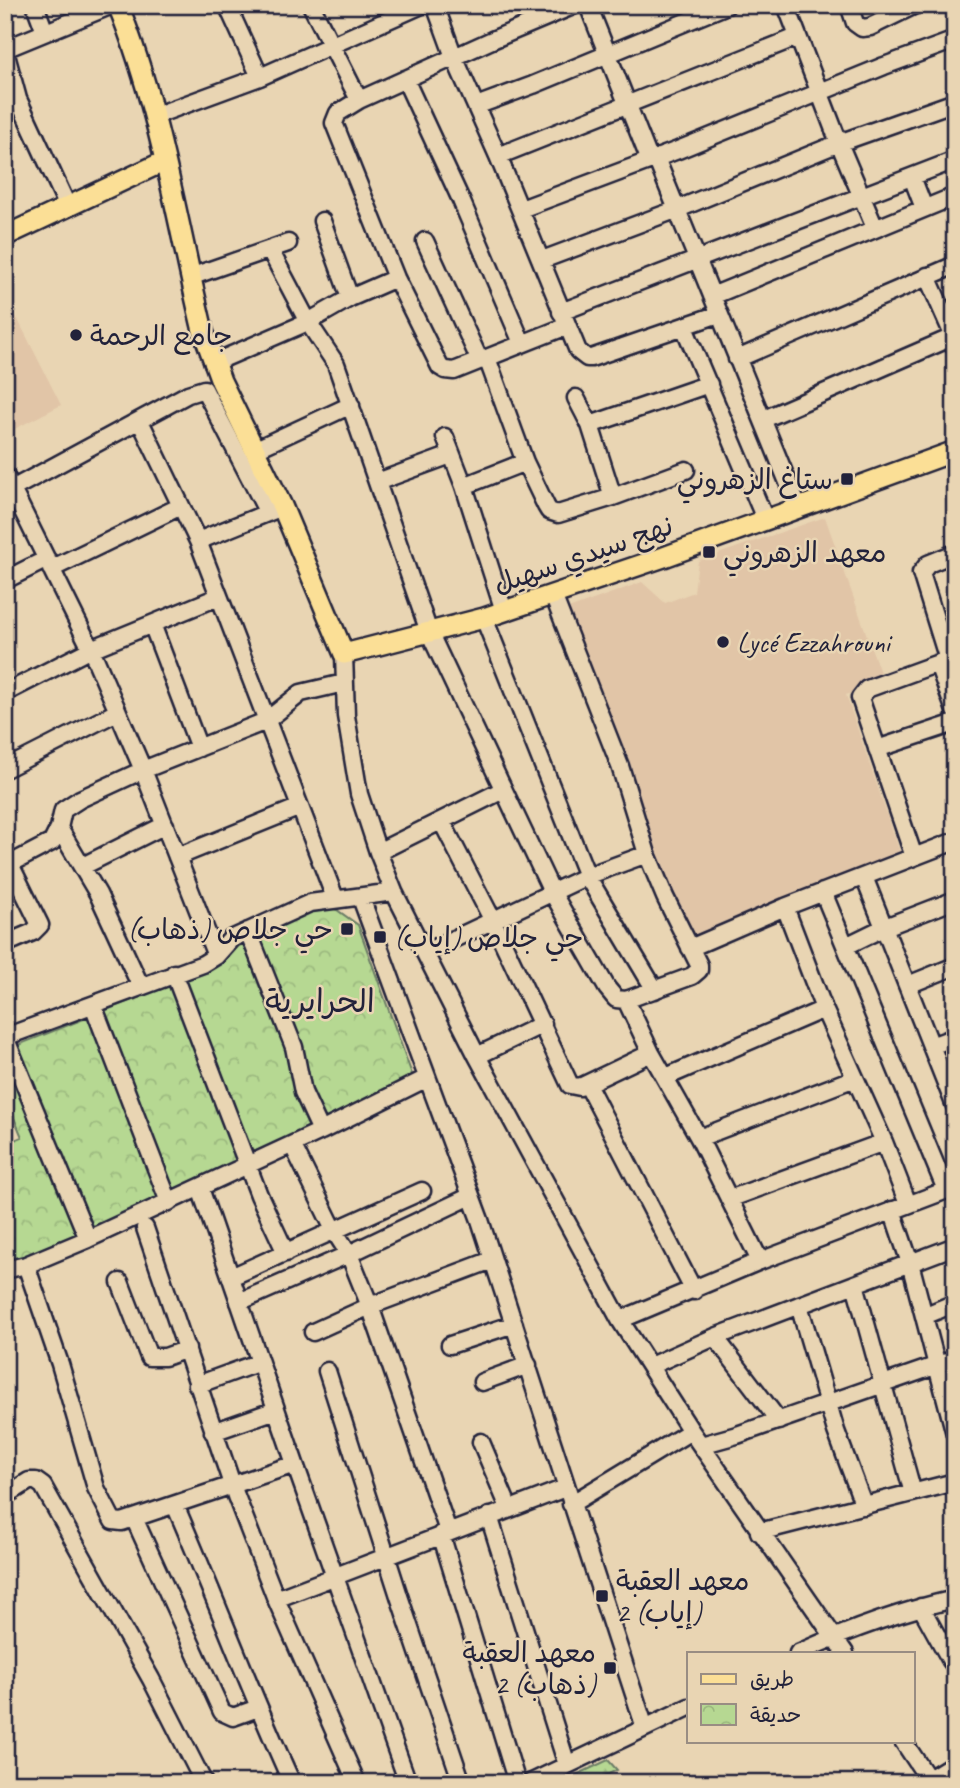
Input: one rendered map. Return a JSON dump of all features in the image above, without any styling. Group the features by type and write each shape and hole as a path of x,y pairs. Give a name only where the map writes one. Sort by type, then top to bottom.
{"main road":[{"path":"117,5 129,34 154,116 190,277 213,363 212,385 254,450 275,510 344,654"},
{"path":"5,236 165,161"},
{"name":"نهج سيدي سهيل","path":"344,654 484,618 664,557 955,451"}],"street":[{"path":"35,5 45,32"},
{"path":"68,207 12,102 5,50 112,5"},
{"path":"227,5 260,77"},
{"path":"311,5 359,100"},
{"path":"154,116 260,77 330,46 396,10 422,5"},
{"path":"435,5 454,57 521,209 578,351 591,358 719,314"},
{"path":"575,5 359,100 338,113 334,123 396,278 444,370 454,371 522,343 564,319 697,258 955,160"},
{"path":"588,5 628,105 678,209 798,507"},
{"path":"476,106 727,5"},
{"path":"786,5 875,228"},
{"path":"849,5 855,23 862,28 870,27 915,5"},
{"path":"498,156 797,37"},
{"path":"521,209 653,160 955,40"},
{"path":"405,79 522,343"},
{"path":"542,260 678,209 839,143 955,102"},
{"path":"912,177 925,208"},
{"path":"712,296 955,196"},
{"path":"322,221 349,298"},
{"path":"425,241 484,359 525,462 545,506 551,512 558,514 613,497 686,470"},
{"path":"190,277 288,243"},
{"path":"270,250 308,322 337,364 429,632 503,790 552,892 607,988 616,999 626,1000 696,974 699,965 647,854 620,766 553,595"},
{"path":"737,359 955,265"},
{"path":"764,419 954,337 927,276"},
{"path":"213,363 308,322 349,298 396,278"},
{"path":"684,327 765,519"},
{"path":"590,425 709,384"},
{"path":"198,541 275,510 212,385 188,394 140,421 9,482 91,649 143,769 216,956"},
{"path":"576,398 590,425 613,497"},
{"path":"254,450 351,405"},
{"path":"140,421 198,541 335,898"},
{"path":"445,437 464,486 504,611"},
{"path":"377,482 451,455"},
{"path":"464,486 525,462"},
{"path":"5,580 49,564 181,506"},
{"path":"955,553 925,566 921,573 947,660 955,711"},
{"path":"5,693 91,649 218,597"},
{"path":"484,618 587,876 655,990"},
{"path":"152,624 200,748"},
{"path":"344,654 346,716 355,774 378,852 394,892 477,1056 620,1320 759,1532 844,1652"},
{"path":"914,857 861,703 861,694 867,689 947,660"},
{"path":"5,944 36,930 40,925 8,861 48,845 59,828 63,810 143,769 266,720 301,693 344,683"},
{"path":"5,769 117,712"},
{"path":"877,749 955,723"},
{"path":"378,852 503,790"},
{"path":"177,857 300,807"},
{"path":"442,822 543,1024 567,1081 574,1087 587,1084 651,1053"},
{"path":"83,866 165,825"},
{"path":"59,828 98,894 141,987"},
{"path":"690,948 785,907 955,841"},
{"path":"426,952 587,876 647,854"},
{"path":"864,877 953,1097"},
{"path":"88,1238 5,1037 203,964 216,956 227,942 310,903 394,892"},
{"path":"620,1320 760,1261 950,1189 823,892"},
{"path":"361,898 471,1196 645,1728"},
{"path":"846,946 885,927 955,900"},
{"path":"785,907 824,1009 884,1142 910,1263 937,1366 952,1409 955,1434"},
{"path":"248,931 294,1048 303,1092 321,1131"},
{"path":"908,985 955,966"},
{"path":"174,973 247,1164 286,1253"},
{"path":"626,1000 760,1261"},
{"path":"93,1005 169,1202"},
{"path":"666,1077 824,1009"},
{"path":"477,1056 543,1024"},
{"path":"931,1046 955,1037"},
{"path":"5,1270 26,1265 200,1188 247,1164 293,1146 427,1078"},
{"path":"699,1138 855,1078"},
{"path":"587,1084 694,1291"},
{"path":"729,1199 884,1142"},
{"path":"293,1146 335,1232 349,1254 370,1306 445,1533 517,1783"},
{"path":"200,1188 408,1783"},
{"path":"231,1277 422,1191"},
{"path":"239,1302 471,1196"},
{"path":"145,1228 232,1484 276,1599 357,1783"},
{"path":"650,1366 715,1337 955,1246"},
{"path":"313,1332 370,1306 492,1260"},
{"path":"26,1265 60,1364 96,1488 113,1521 117,1523 134,1518 295,1464"},
{"path":"120,1282 149,1357 164,1357 187,1349"},
{"path":"855,1284 913,1493"},
{"path":"924,1316 955,1303"},
{"path":"799,1305 827,1404 864,1506"},
{"path":"450,1345 514,1324"},
{"path":"715,1337 779,1421"},
{"path":"701,1445 779,1421 955,1359"},
{"path":"197,1385 260,1362"},
{"path":"482,1382 528,1365"},
{"path":"327,1371 462,1783"},
{"path":"213,1432 276,1410"},
{"path":"276,1599 509,1508 568,1496 691,1431"},
{"path":"481,1442 509,1508"},
{"path":"5,1496 29,1481 36,1481 43,1486 151,1679 204,1783"},
{"path":"759,1532 955,1482"},
{"path":"175,1505 211,1587 258,1708 292,1783"},
{"path":"489,1516 568,1765"},
{"path":"134,1518 222,1712 233,1717 258,1708"},
{"path":"800,1652 833,1637 921,1607 955,1599"},
{"path":"921,1607 955,1664"},
{"path":"530,1783 687,1707"},
{"path":"904,1742 930,1781 955,1763"}],"shaded area":[{"path":"5,294 61,405 5,434"},
{"name":"Lycé Ezzahrouni","path":"825,517 883,681 846,695 900,852 898,859 891,864 690,935 686,932 629,773 563,611 642,582 665,603 694,592 698,561"}],"green space":[{"path":"324,905 337,910 358,925 414,1080 69,1243 5,1265 5,1144 22,1137 5,1096 5,1050 216,967 228,947"},
{"path":"608,1760 617,1770 590,1783 560,1783"}],"place":[{"name":"جامع الرحمة","path":"76,335"},
{"name":"ستاغ الزهروني","path":"847,479"},
{"name":"معهد الزهروني","path":"709,552"},
{"name":"Lycé Ezzahrouni","path":"723,642"},
{"name":"حي جلاص (ذهاب)","path":"347,929"},
{"name":"حي جلاص (إياب)","path":"380,937"},
{"name":"معهد العقبة 2 (إياب)","path":"602,1596"},
{"name":"معهد العقبة 2 (ذهاب)","path":"610,1668"}],"district":[{"name":"الحرايرية","path":"320,1001"}]}
